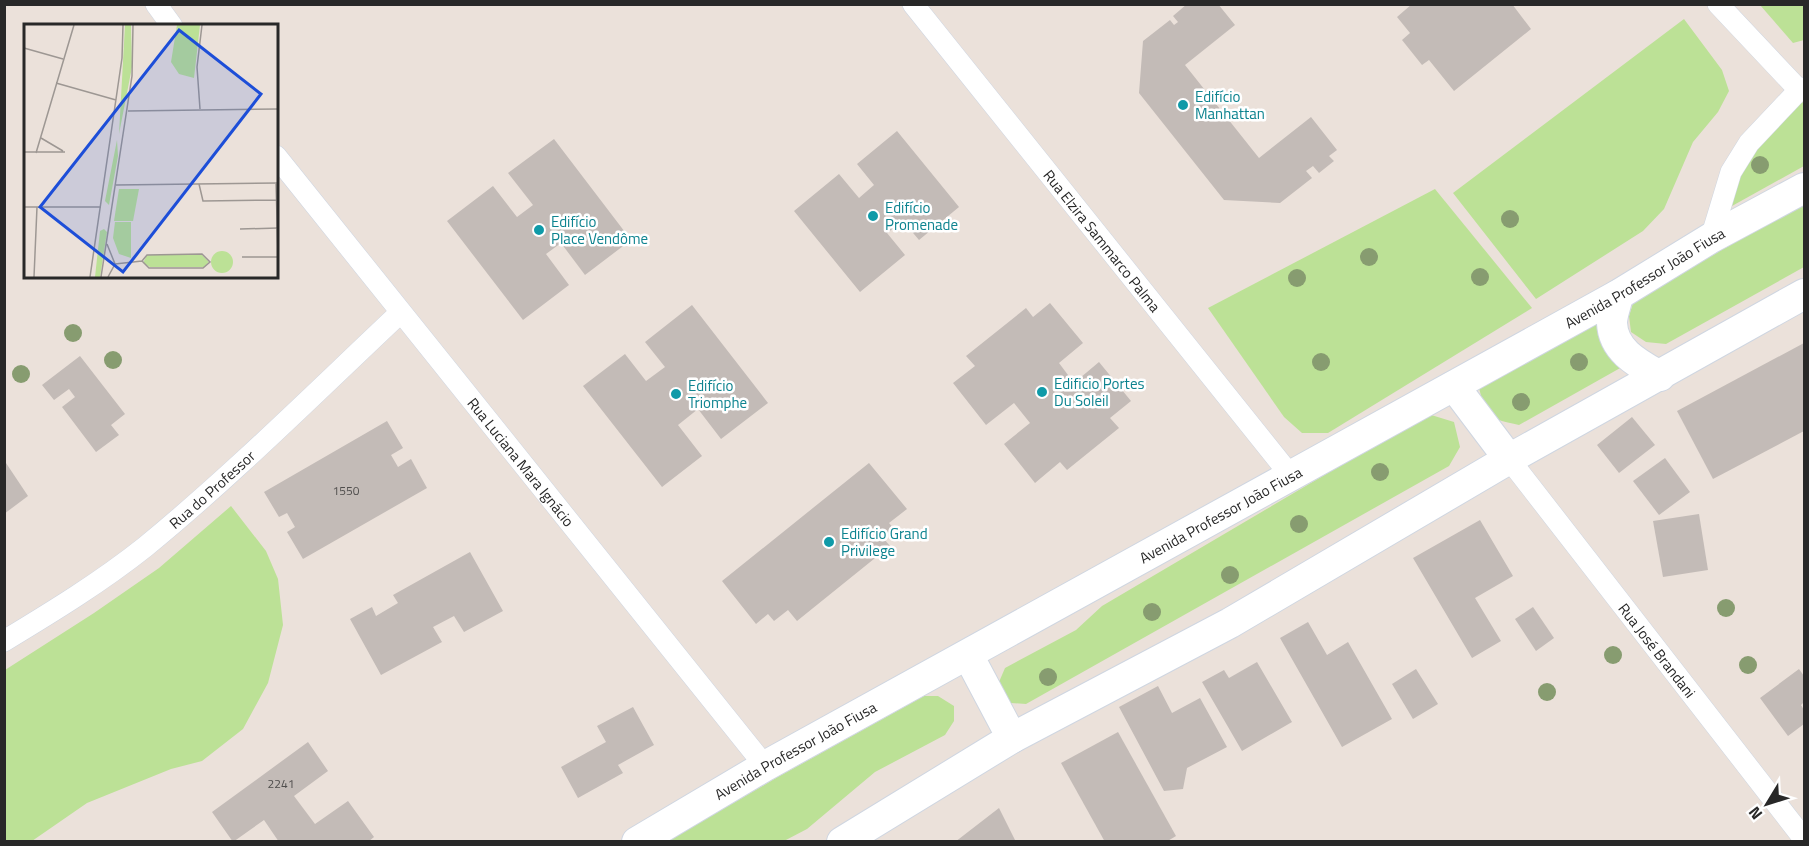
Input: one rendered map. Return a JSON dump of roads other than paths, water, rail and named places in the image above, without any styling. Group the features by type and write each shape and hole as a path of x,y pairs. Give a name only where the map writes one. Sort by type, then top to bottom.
{"main road":[{"name":"Avenida Professor João Fiusa","path":"637,842 765,766 1618,295 1711,238 1804,188"},
{"path":"842,842 1012,738 1230,623 1509,459 1804,294"},
{"path":"1618,295 1612,322 1618,344 1634,361 1660,376"},
{"path":"1454,386 1509,459"},
{"path":"968,655 1012,738"}],"street":[{"path":"156,4 171,24"},
{"name":"Rua Elzira Sammarco Palma","path":"914,4 1291,476"},
{"path":"1711,238 1731,172 1749,143 1802,89 1718,4"},
{"name":"Rua Luciana Mara Ignácio","path":"278,159 765,766"},
{"name":"Rua do Professor","path":"4,641 60,607 144,548 243,461 400,313"},
{"name":"Rua José Brandani","path":"1509,459 1804,839"}],"place":[{"name":"Edifício Manhattan","path":"1183,105"},
{"name":"Edifício Promenade","path":"873,216"},
{"name":"Edifício Place Vendôme","path":"539,230"},
{"name":"Edificio Portes Du Soleil","path":"1042,392"},
{"name":"Edifício Triomphe","path":"676,394"},
{"name":"Edifício Grand Privilege","path":"829,542"}]}
